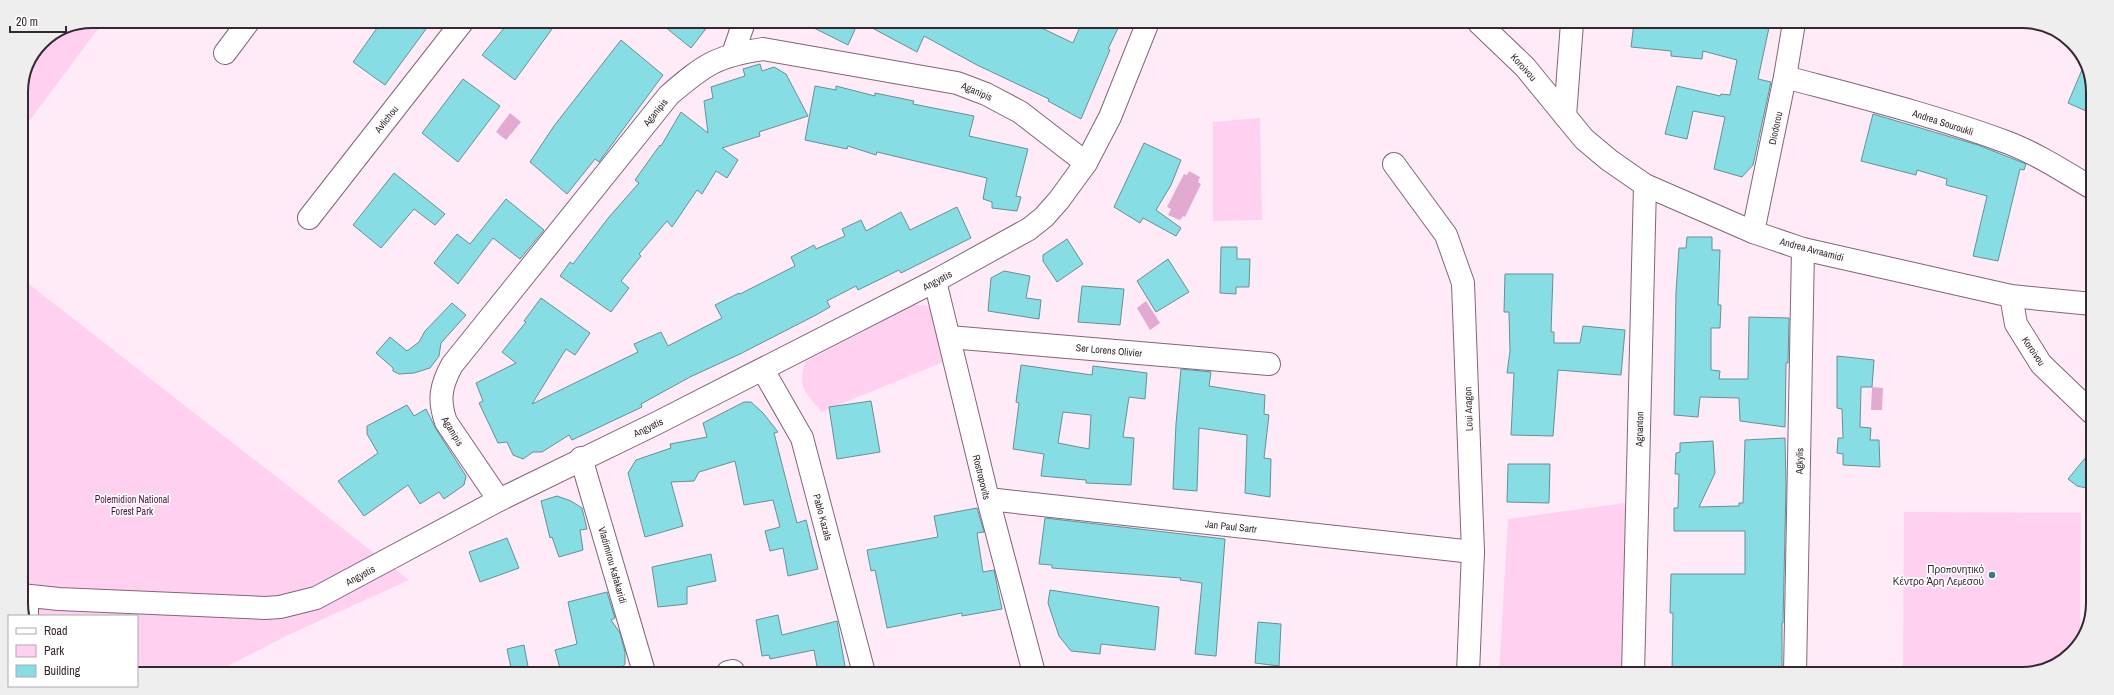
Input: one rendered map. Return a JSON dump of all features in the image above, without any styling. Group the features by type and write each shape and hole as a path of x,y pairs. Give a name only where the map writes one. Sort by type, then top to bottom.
{"street":[{"path":"225,53 244,28"},
{"name":"Avlichou","path":"309,218 452,28"},
{"path":"733,54 742,28"},
{"name":"Angystis","path":"28,603 59,600 265,608 280,607 316,598 581,458 658,423 763,370 935,281 1029,229 1044,217 1059,200 1086,163 1110,117 1146,28"},
{"name":"Koroivou","path":"1484,28 1525,67 1565,116"},
{"path":"1565,116 1572,28"},
{"name":"Diodorou","path":"1753,232 1785,78 1793,28"},
{"name":"Aganipis","path":"499,500 446,422 441,408 440,393 444,379 452,365 669,95 693,74 710,62 733,54 762,49 957,83 986,94 1020,112 1086,163"},
{"name":"Andrea Souroukli","path":"1785,78 1888,105 2010,144 2043,159 2086,184"},
{"name":"Andrea Avraamidi","path":"1565,116 1584,139 1609,160 1645,185 1753,232 1803,249 2011,296 2086,303"},
{"name":"Loui Aragon","path":"1394,164 1446,235 1463,284 1473,552 1468,667"},
{"name":"Agnanton","path":"1633,667 1645,185"},
{"name":"Agkylis","path":"1795,667 1803,249"},
{"name":"Rostropovits","path":"935,281 988,499 1032,667"},
{"name":"Koroivou","path":"2011,296 2016,324 2041,364 2086,407"},
{"name":"Ser Lorens Olivier","path":"948,337 1269,364"},
{"name":"Pablo Kazals","path":"763,370 802,438 863,667"},
{"name":"Vladimirou Kafakaridi","path":"581,458 643,667"},
{"name":"Jan Paul Sartr","path":"988,499 1473,552"}],"green space":[{"path":"99,28 28,123 29,79 39,56 56,39 67,33 79,29"},
{"path":"1260,118 1262,220 1213,221 1213,122"},
{"name":"Polemidion National Forest Park","path":"28,283 409,580 286,636 226,667 138,667 138,615 29,615"},
{"path":"914,305 925,305 936,311 946,361 821,412 804,390 802,379 805,362"},
{"path":"1632,502 1631,667 1499,667 1508,519"},
{"name":"Προπονητικό Κέντρο Άρη Λεμεσού","path":"1904,512 2081,513 2080,629 2075,639 2061,654 2043,664 2035,666 1903,667"}],"shaded area":[{"path":"510,113 521,122 506,140 496,132"},
{"path":"1189,171 1200,177 1198,182 1201,184 1185,217 1183,216 1180,220 1168,215 1171,209 1167,207 1184,174 1187,175"},
{"path":"1146,301 1160,323 1150,330 1137,308"},
{"path":"1872,387 1883,388 1882,410 1871,410"}],"building":[{"path":"377,28 426,29 385,85 353,62"},
{"path":"504,28 553,28 515,80 482,55"},
{"path":"666,28 706,28 691,48"},
{"path":"814,28 856,28 848,45"},
{"path":"872,28 1042,28 1073,43 1079,28 1118,28 1108,49 1110,50 1081,119 1048,101 1049,99 977,65 924,36 917,52"},
{"path":"1633,28 1769,28 1758,79 1771,82 1753,165 1742,177 1714,169 1725,117 1693,111 1687,139 1665,134 1677,86 1720,96 1721,94 1730,95 1737,60 1703,51 1702,59 1671,56 1671,51 1631,47"},
{"path":"621,40 663,75 599,162 595,159 567,194 530,162 554,126"},
{"path":"760,64 762,71 774,67 786,74 808,116 759,132 760,136 722,148 738,160 727,178 716,171 702,194 697,190 672,227 667,221 639,254 641,256 621,281 629,288 611,312 560,276 570,262 573,264 609,217 639,183 635,180 660,145 661,146 681,112 708,133 704,101 713,98 711,87 745,76 743,69"},
{"path":"2082,70 2086,88 2086,111 2068,103"},
{"path":"463,79 500,106 458,162 422,133"},
{"path":"815,86 836,90 836,86 875,96 875,93 914,101 913,104 974,116 969,136 1028,149 1016,196 1021,197 1017,211 992,208 992,202 983,199 987,178 877,152 876,155 848,146 847,149 805,140"},
{"path":"1873,114 1978,145 2026,164 2024,170 2020,169 1998,261 1973,256 1987,196 1946,185 1947,179 1917,170 1916,175 1861,161"},
{"path":"1144,143 1181,160 1171,185 1156,210 1181,228 1176,236 1143,218 1140,223 1114,207"},
{"path":"394,173 445,214 435,225 414,209 381,248 353,225"},
{"path":"506,199 544,230 520,259 493,238 458,284 434,263 457,234 470,244"},
{"path":"957,207 971,238 901,273 899,270 858,290 856,286 827,301 830,307 816,315 740,354 690,377 641,404 642,407 572,440 569,435 542,452 533,452 523,459 513,455 507,442 498,443 479,403 483,401 476,383 516,363 502,352 526,322 524,321 541,298 590,333 575,355 566,349 532,404 638,352 634,344 661,332 668,346 722,318 715,305 795,266 791,257 814,245 816,249 845,236 842,229 861,220 866,231 901,212 910,230"},
{"path":"1687,237 1712,237 1712,250 1720,250 1718,305 1721,305 1720,328 1711,328 1711,370 1720,371 1719,379 1748,379 1749,317 1789,318 1788,363 1786,363 1785,427 1740,421 1739,398 1700,397 1698,417 1674,415 1676,292 1679,248 1686,248"},
{"path":"1067,239 1083,264 1057,282 1043,261 1043,255"},
{"path":"1221,247 1237,247 1237,259 1250,259 1249,287 1236,287 1236,294 1220,293"},
{"path":"1168,259 1189,292 1156,312 1137,281"},
{"path":"1004,271 1030,276 1026,298 1041,300 1039,319 988,311 991,278"},
{"path":"1505,274 1553,274 1551,332 1554,332 1554,343 1580,343 1583,326 1625,330 1621,375 1558,370 1553,436 1511,435 1514,373 1507,373 1510,351 1509,312 1504,312"},
{"path":"1082,286 1124,289 1120,325 1078,322"},
{"path":"452,303 466,315 441,343 439,356 430,368 414,373 399,374 393,371 393,368 376,353 390,337 407,351 419,342 425,331"},
{"path":"1837,356 1874,360 1872,387 1861,387 1860,427 1871,428 1870,440 1879,440 1880,467 1843,465 1843,454 1837,453 1838,438 1843,438 1842,409 1837,408"},
{"path":"1021,365 1092,375 1093,366 1147,373 1145,399 1129,397 1123,437 1134,438 1131,485 1086,483 1086,480 1041,476 1044,454 1013,449 1019,403 1016,402","holes":["1063,412 1091,415 1089,449 1058,443"]},
{"path":"1181,369 1211,372 1209,386 1265,395 1264,414 1269,415 1264,458 1271,459 1270,497 1245,493 1247,435 1199,428 1197,491 1173,489 1176,424"},
{"path":"871,401 880,452 837,459 829,407"},
{"path":"744,402 751,402 763,413 778,432 774,433 797,523 806,520 818,569 788,576 783,548 770,551 765,531 780,527 773,500 744,505 735,461 699,472 694,481 671,482 683,526 645,537 628,473 636,460 671,448 670,444 707,437 703,423"},
{"path":"407,405 414,416 426,409 436,429 466,476 464,485 444,499 439,492 420,504 408,485 364,516 338,481 378,453 367,434 367,426"},
{"path":"1785,438 1786,486 1782,667 1672,667 1673,613 1670,613 1671,574 1745,574 1745,531 1674,531 1674,508 1678,508 1679,474 1675,474 1676,453 1680,452 1680,443 1713,441 1715,473 1699,507 1739,506 1739,503 1743,503 1745,440"},
{"path":"2086,457 2086,488 2077,486 2068,479"},
{"path":"1508,464 1550,464 1549,503 1507,502"},
{"path":"557,496 571,501 582,508 587,529 580,530 583,550 559,557 552,537 550,538 541,501"},
{"path":"977,508 984,532 977,533 983,572 994,570 1002,609 962,616 962,613 887,628 875,570 871,571 867,550 938,537 934,516"},
{"path":"1045,518 1225,539 1216,656 1195,654 1202,583 1180,580 1181,578 1052,568 1052,565 1039,564"},
{"path":"507,538 519,568 480,582 469,552"},
{"path":"711,554 716,581 687,587 687,604 658,607 652,567"},
{"path":"1050,590 1159,607 1155,650 1101,644 1100,654 1071,651 1059,636 1048,603"},
{"path":"607,592 615,618 611,620 620,633 625,652 625,664 622,667 560,667 555,650 577,644 568,602"},
{"path":"778,615 782,635 837,621 845,667 817,667 814,650 770,659 769,655 762,656 756,620"},
{"path":"1258,622 1281,624 1279,666 1255,663"},
{"path":"524,645 528,667 511,667 507,649"}],"place":[{"name":"Προπονητικό Κέντρο Άρη Λεμεσού","path":"1992,575"}]}
